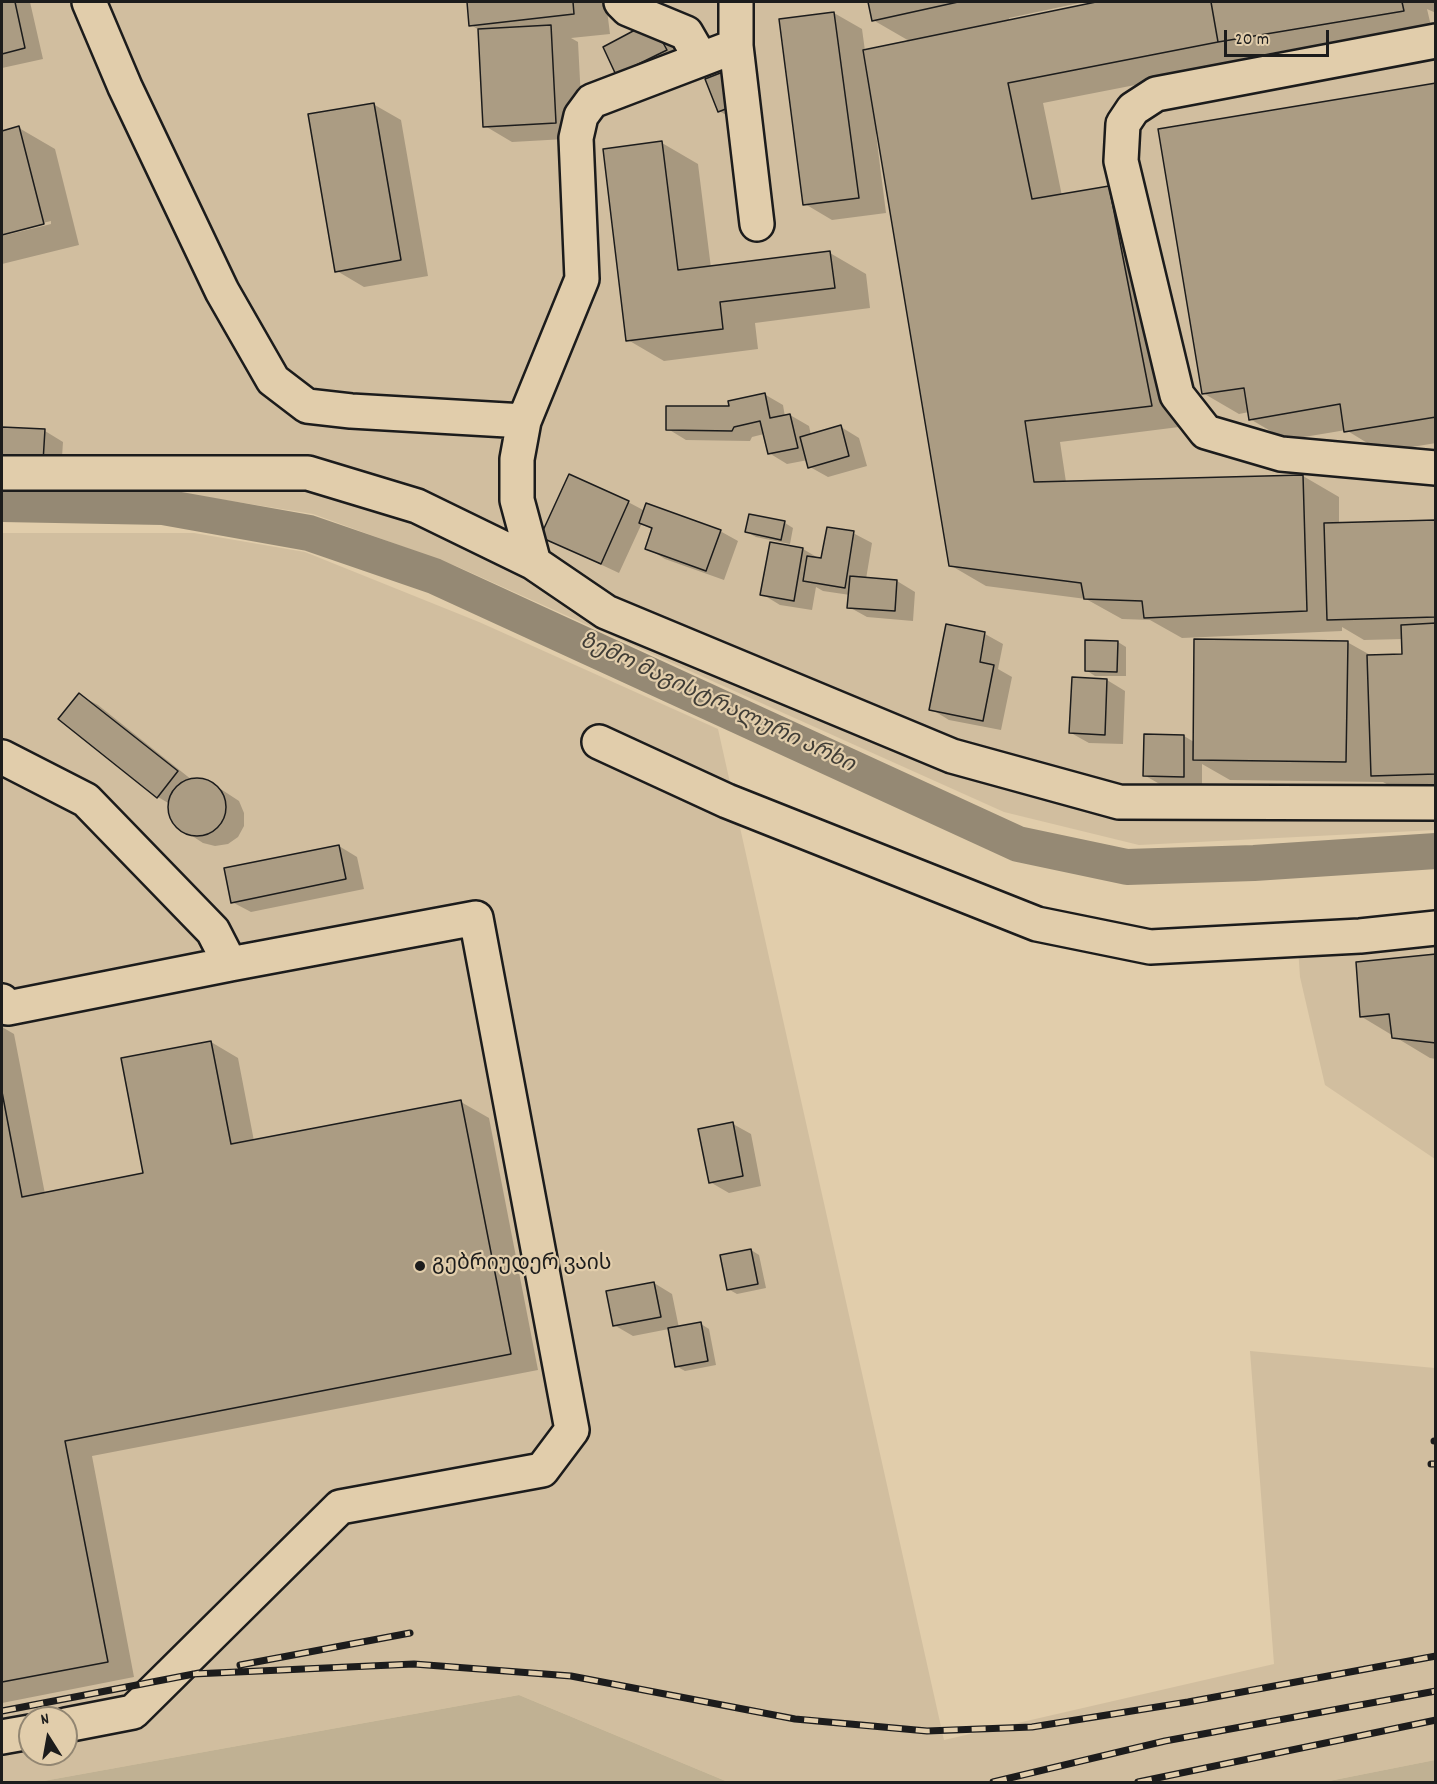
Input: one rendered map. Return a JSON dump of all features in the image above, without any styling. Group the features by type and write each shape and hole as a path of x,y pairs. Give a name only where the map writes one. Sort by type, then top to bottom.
{"street":[{"path":"89,2 124,87 217,280 273,381 307,406 524,422"},
{"path":"621,2 628,9 686,33 701,59"},
{"path":"736,2 736,46 757,224"},
{"path":"1436,41 1156,94 1133,109 1123,124 1121,161 1177,395 1206,432 1281,454 1436,468"},
{"path":"534,563 517,500 517,459 524,422 582,279 576,138 581,116 592,101 736,46"},
{"path":"2,473 308,473 417,506 534,563 606,612 952,756 1119,802 1436,803"},
{"path":"599,742 727,801 1037,924 1150,947 1360,936 1436,928"},
{"path":"2,757 86,800 213,931 230,964"},
{"path":"2,1001 8,1008 476,918 572,1430 542,1470 340,1507 133,1712 78,1723"},
{"path":"2,1737 18,1734"}],"shaded area":[{"path":"2,2 1435,2 1435,830 1139,845 1004,812 456,566 313,514 174,492 2,489"},
{"name":"გებრიუდერ ვაის","path":"2,533 194,533 305,552 479,622 718,729 944,1740 1274,1664 1250,1351 1435,1368 1435,1760 1324,1782 728,1782 519,1695 38,1782 2,1782"},
{"path":"1435,935 1435,1159 1325,1085 1300,977 1298,947"},
{"path":"519,1695 728,1782 38,1782"},
{"path":"1435,1760 1435,1782 1324,1782"}],"building":[{"path":"2,2 15,2 25,48 2,54"},
{"path":"467,2 573,2 574,14 469,26"},
{"path":"868,2 958,2 872,21"},
{"path":"1096,2 1211,2 1218,42 1008,83 1032,199 1109,186 1152,406 1025,421 1034,482 1303,475 1307,611 1144,618 1142,601 1084,599 1081,583 949,566 863,50"},
{"path":"1211,2 1402,2 1404,11 1218,42"},
{"path":"834,12 859,198 803,205 779,19"},
{"path":"551,25 556,123 483,127 478,29"},
{"path":"635,30 661,39 667,50 616,75 603,47"},
{"path":"728,70 741,103 718,112 705,79"},
{"path":"1436,83 1436,417 1344,432 1340,404 1249,420 1244,388 1202,394 1158,129"},
{"path":"374,103 401,260 335,272 308,114"},
{"path":"19,126 44,224 2,235 2,131"},
{"path":"662,141 678,270 830,251 835,288 720,302 723,329 626,341 603,149"},
{"path":"765,393 770,418 790,414 798,448 768,454 760,421 734,427 732,431 666,430 666,406 729,406 728,401"},
{"path":"841,425 849,456 808,468 800,437"},
{"path":"2,427 45,429 43,462 2,460"},
{"path":"569,474 629,501 601,564 540,537"},
{"path":"646,503 721,530 706,571 645,549 652,528 639,523"},
{"path":"749,514 785,521 781,540 745,532"},
{"path":"1436,520 1436,617 1327,620 1324,523"},
{"path":"827,527 854,531 845,588 803,581 807,556 821,558"},
{"path":"770,542 803,548 794,601 760,595"},
{"path":"850,576 897,580 895,611 847,608"},
{"path":"1436,623 1436,774 1371,776 1367,655 1402,654 1401,625"},
{"path":"946,624 985,632 980,662 994,665 983,721 929,710"},
{"path":"1194,639 1348,641 1346,762 1193,760"},
{"path":"1085,640 1118,641 1117,672 1085,671"},
{"path":"1072,677 1107,679 1105,735 1069,733"},
{"path":"79,693 178,771 157,798 58,719"},
{"path":"1144,734 1184,735 1184,777 1143,776"},
{"path":"191,778 203,778 218,786 226,801 226,813 218,828 203,836 191,836 176,828 168,813 168,801 176,786"},
{"path":"339,845 346,879 231,903 224,868"},
{"path":"1436,954 1436,1043 1392,1038 1389,1014 1360,1017 1356,962"},
{"path":"211,1041 231,1144 461,1100 511,1354 65,1441 108,1662 2,1682 2,1092 22,1197 143,1173 121,1058"},
{"path":"733,1122 743,1176 709,1183 698,1129"},
{"path":"751,1249 758,1284 727,1290 720,1255"},
{"path":"654,1282 661,1317 613,1326 606,1291"},
{"path":"701,1322 708,1361 675,1367 668,1328"}],"waterway":[{"name":"ზემო მაგისტრალური არხი","path":"2,504 163,507 309,533 434,576 1018,844 1127,867 1254,863 1436,851"}],"railway":[{"path":"1431,1464 1436,1464"},
{"path":"240,1665 410,1633"},
{"path":"193,1674 414,1664 571,1676 795,1719 927,1731 1032,1727 1188,1702 1436,1656"},
{"path":"2,1711 199,1673"},
{"path":"993,1782 1165,1741 1436,1691"},
{"path":"1138,1782 1436,1720"}],"place":[{"name":"გებრიუდერ ვაის","path":"420,1266"}]}
